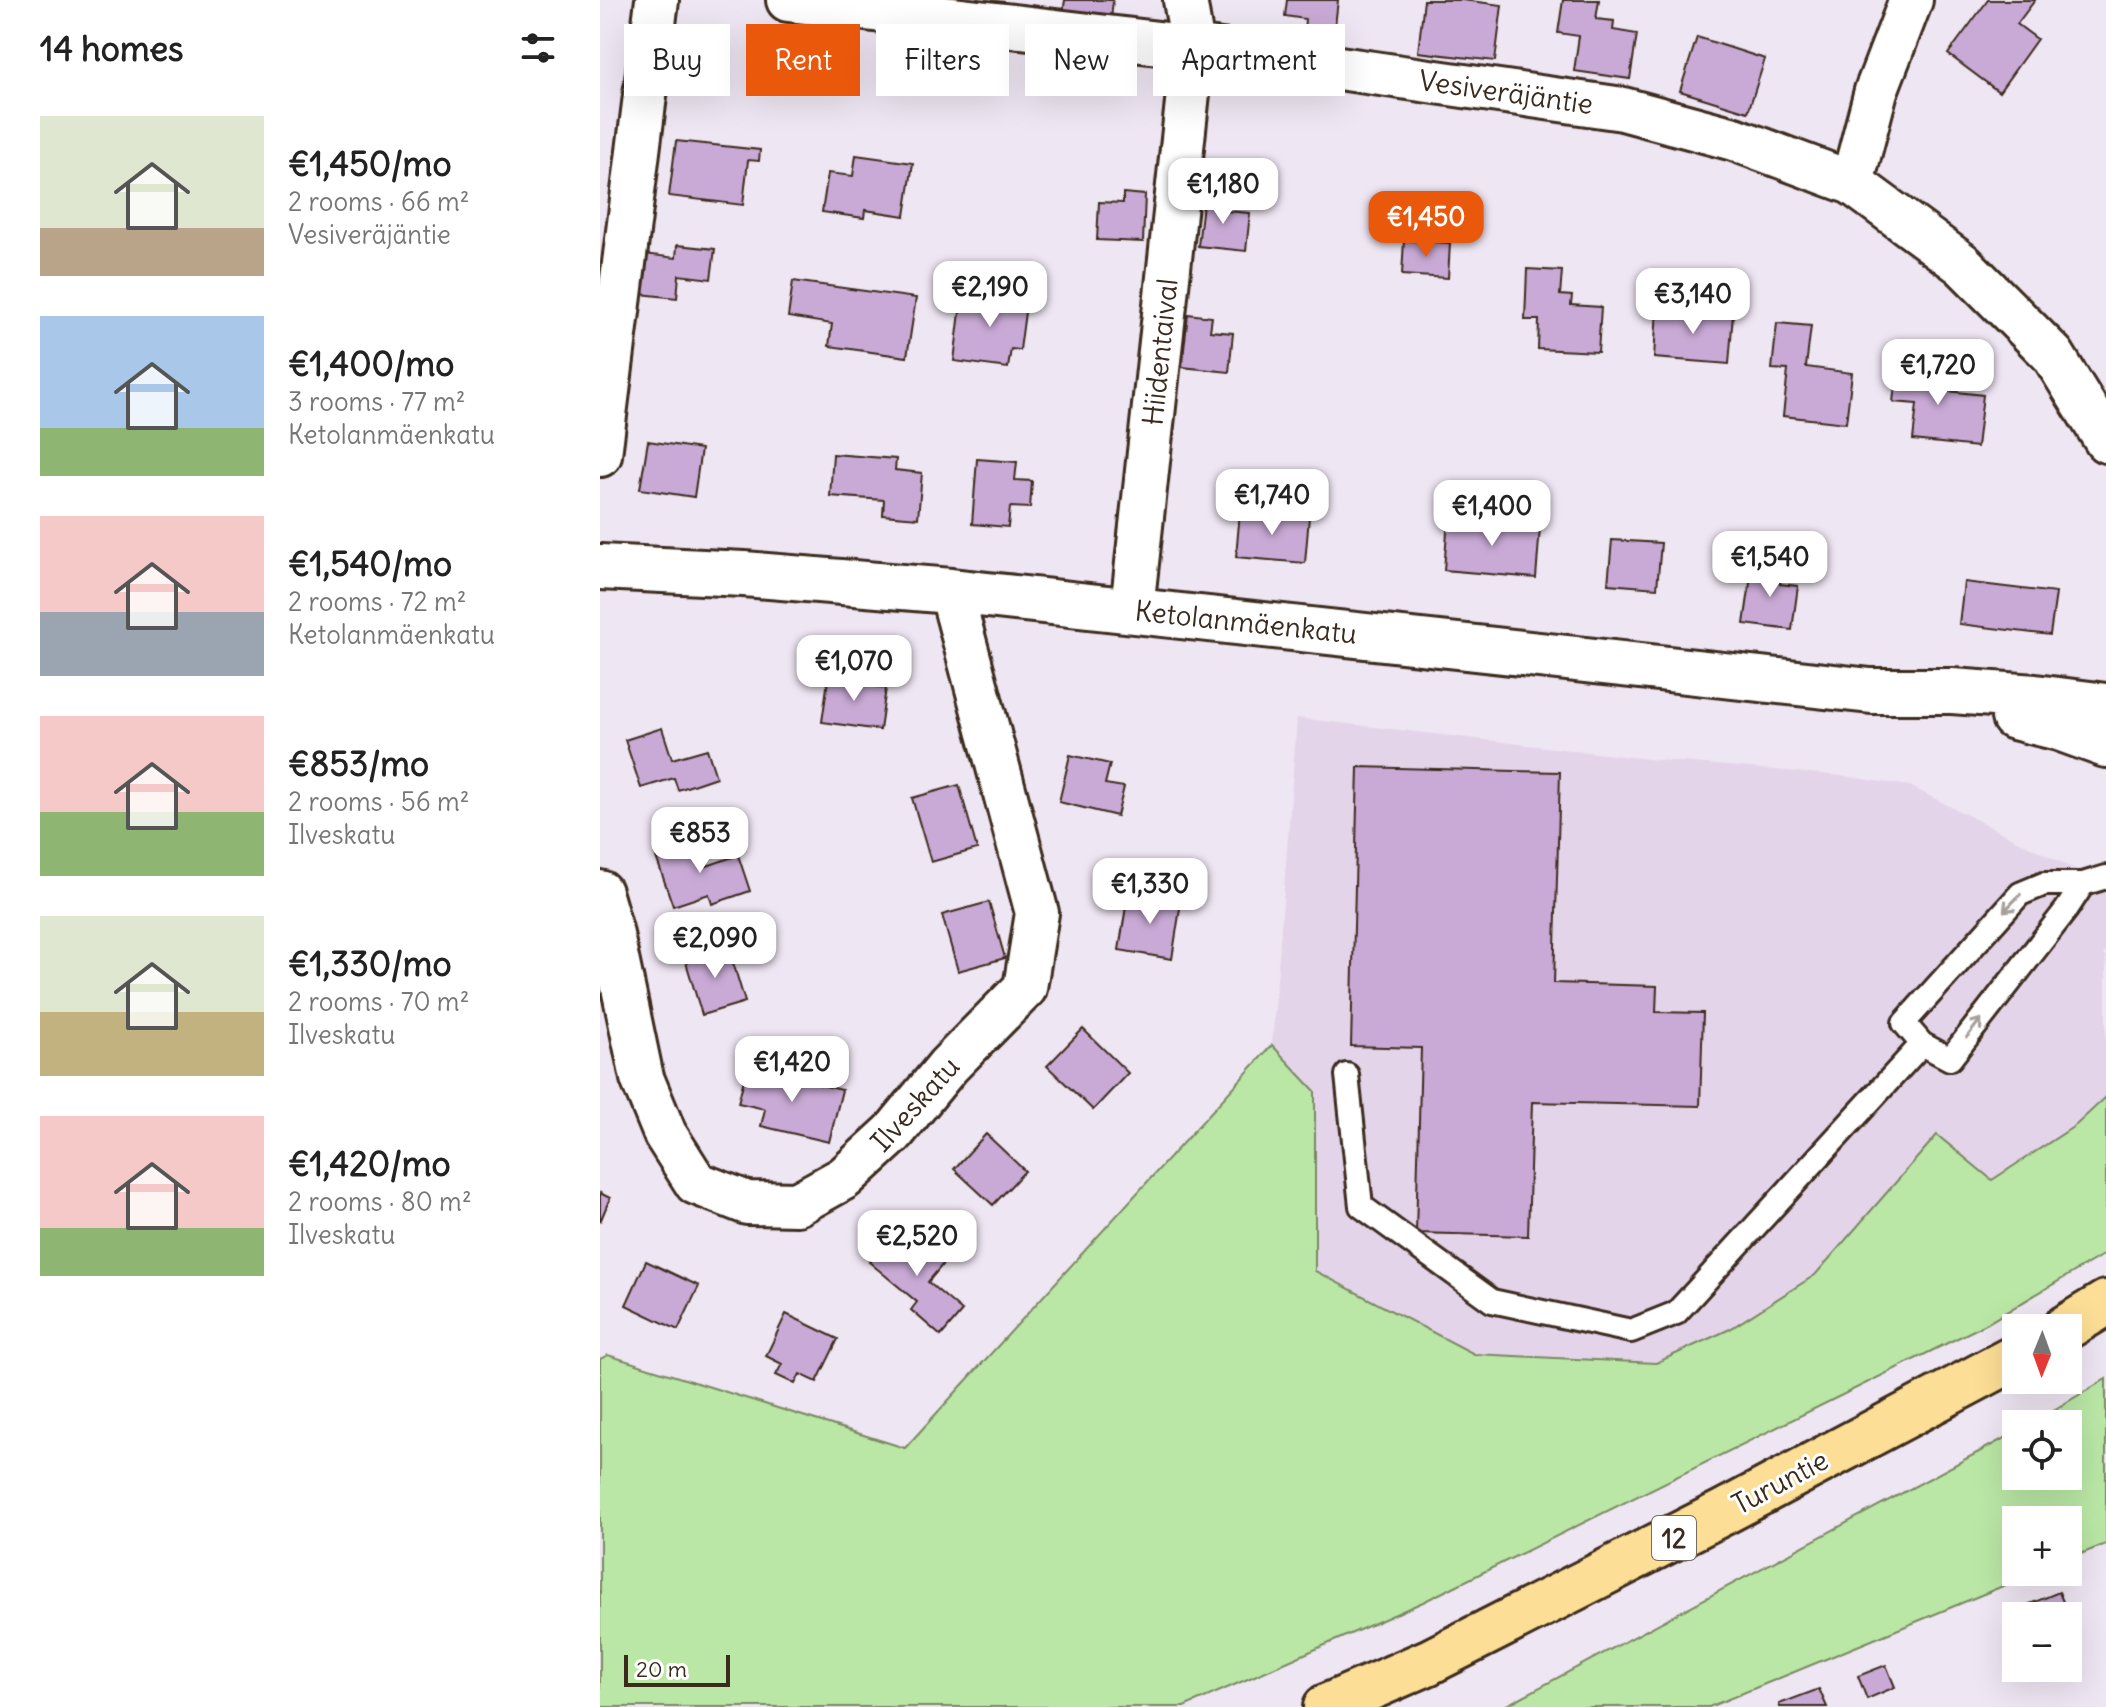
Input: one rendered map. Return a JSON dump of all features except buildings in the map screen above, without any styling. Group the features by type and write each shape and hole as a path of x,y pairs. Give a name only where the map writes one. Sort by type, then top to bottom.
{"highway":[{"path":"2082,1318 2106,1303"},
{"name":"Turuntie","path":"1326,1707 1429,1662 1514,1619 2002,1364"}],"main road":[{"name":"Ketolanmäenkatu","path":"600,567 744,574 951,591 1890,692 1952,691 2106,706"},
{"name":"Ketolanmäenkatu","path":"1890,692 1950,708 2005,715 2059,728 2106,745"}],"street":[{"path":"600,455 657,0"},
{"name":"Vesiveräjäntie","path":"788,0 1153,42"},
{"name":"Hiidentaival","path":"1185,0 1189,24"},
{"path":"1852,183 1876,91 1911,0"},
{"name":"Vesiveräjäntie","path":"1345,69 1623,109 1734,139 1852,183 1962,264 2053,355 2106,441"},
{"name":"Hiidentaival","path":"1132,609 1188,96"},
{"name":"Ilveskatu","path":"600,892 642,1078 665,1134 696,1183 747,1203 797,1204 844,1178 893,1133 948,1066 1025,988 1037,913 951,591"}],"lane":[{"path":"2083,884 1950,1059 1922,1044 1904,1023 2020,894 2044,884 2083,884 2106,877"},
{"path":"1347,1075 1361,1206 1492,1301 1631,1331 1676,1313 1922,1044"}],"shaded area":[{"path":"1297,718 1648,759 1843,776 1910,786 2106,885 2106,951 2103,954 2106,957 2106,1097 2076,1125 1991,1180 1936,1135 1815,1275 1730,1329 1655,1363 1474,1354 1314,1271 1315,1091 1272,1045"}],"green space":[{"path":"1272,1045 1315,1091 1315,1271 1474,1354 1656,1363 1730,1329 1815,1275 1937,1135 1992,1180 2076,1125 2106,1097 2106,1253 1986,1324 1423,1602 1184,1707 600,1707 600,1359 608,1355 905,1448"},
{"path":"2106,1379 2106,1544 2082,1553 2082,1506 2002,1506 2003,1586 1709,1707 1503,1707 2002,1440 2002,1490 2082,1490 2082,1410 2054,1410"}]}
